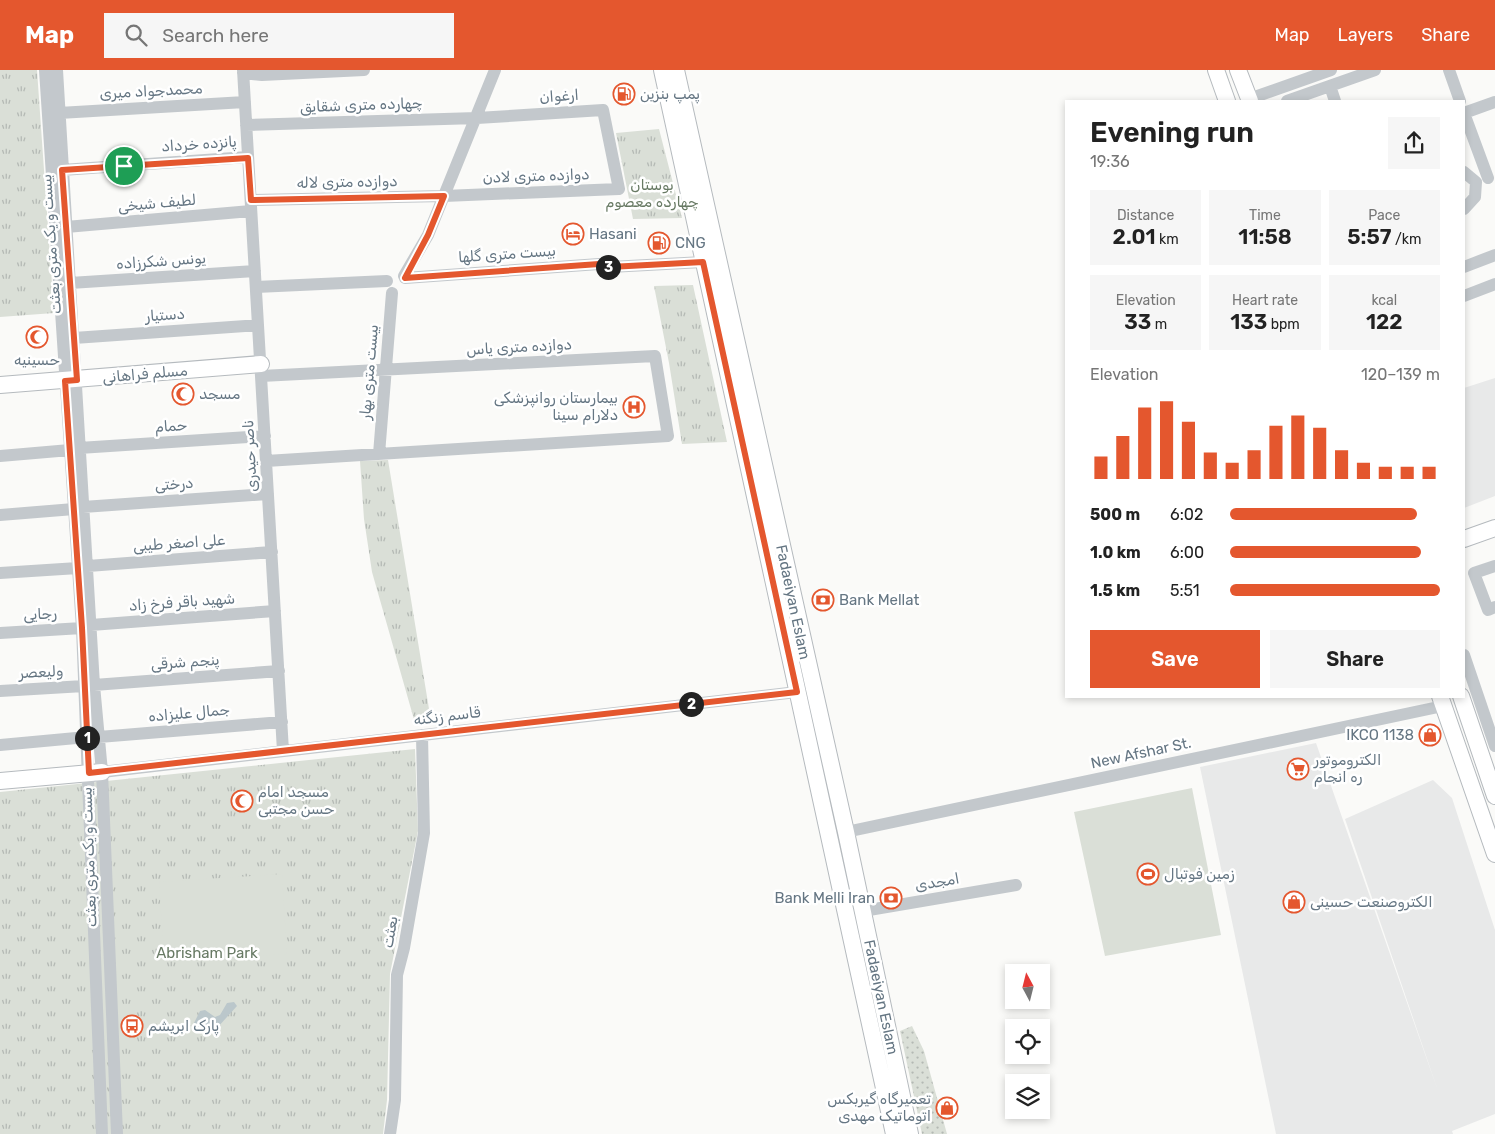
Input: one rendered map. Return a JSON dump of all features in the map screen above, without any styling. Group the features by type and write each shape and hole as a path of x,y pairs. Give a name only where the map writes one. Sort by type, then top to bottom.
{"main road":[{"name":"Fadaeiyan Eslam","path":"662,70 797,692 833,846 894,1134"},
{"name":"Fadaeiyan Eslam","path":"676,70 846,832 910,1134"},
{"path":"1216,70 1227,100"},
{"path":"1238,70 1249,100"},
{"name":"مسلم فراهانی","path":"0,385 261,370"},
{"path":"1465,539 1495,528"},
{"path":"1461,698 1495,796"},
{"path":"1442,701 1495,854"},
{"path":"0,781 95,773"}],"street":[{"name":"بیست و یک متری بعثت","path":"45,70 71,380 117,1134"},
{"name":"بیست و یک متری بعثت","path":"57,70 74,338 71,380"},
{"path":"243,72 262,75 364,70"},
{"path":"404,280 428,235 495,70"},
{"path":"1249,100 1304,74 1331,70"},
{"path":"1290,100 1375,70"},
{"path":"1449,70 1460,100"},
{"name":"ناصر حیدری","path":"243,72 283,751"},
{"path":"1304,74 1310,93"},
{"path":"1330,86 1335,100"},
{"name":"محمدجواد میری","path":"59,113 245,102"},
{"path":"1465,113 1495,102"},
{"name":"ارغوان","path":"477,118 603,110 611,150"},
{"path":"1465,116 1486,179 1475,197 1465,208"},
{"name":"چهارده متری شقایق","path":"246,125 477,118"},
{"name":"دوازده متری لادن","path":"444,196 619,189 611,150"},
{"name":"پانزده خرداد","path":"62,170 248,158"},
{"path":"1465,172 1486,179"},
{"name":"دوازده متری لاله","path":"251,206 444,196"},
{"name":"لطیف شیخی","path":"66,227 251,206"},
{"path":"1465,267 1495,255"},
{"name":"بیست متری گلها","path":"389,287 396,275 404,280 600,273 610,267 703,262"},
{"name":"یونس شکرزاده","path":"70,283 255,270"},
{"path":"1465,296 1495,284"},
{"path":"256,287 389,287"},
{"name":"بیست متری بهار","path":"379,454 389,287"},
{"name":"دستیار","path":"74,338 258,325"},
{"name":"دوازده متری یاس","path":"261,370 385,370 655,356 668,436 379,454"},
{"name":"حمام","path":"0,456 265,436"},
{"path":"266,461 379,454"},
{"name":"درختی","path":"0,515 268,494"},
{"name":"علی اصغر طیبی","path":"0,573 272,552"},
{"path":"1495,566 1474,573 1488,610 1495,607"},
{"name":"شهید باقر فرخ زاد","path":"87,626 275,611"},
{"name":"رجایی","path":"0,633 87,626"},
{"path":"1465,658 1495,746"},
{"name":"پنجم شرقی","path":"89,686 279,671"},
{"name":"ولیعصر","path":"0,691 89,686"},
{"name":"قاسم زنگنه","path":"95,773 797,692"},
{"name":"New Afshar St.","path":"846,832 1442,701"},
{"name":"جمال علیزاده","path":"0,744 282,722"},
{"name":"بعثت","path":"390,1134 395,1100 397,975 404,948 424,833 422,735"},
{"name":"بیست و یک متری بعثت","path":"95,773 102,1134"},
{"name":"امجدی","path":"863,911 1016,885"}],"shaded area":[{"path":"1495,378 1495,496 1465,508 1465,388"},
{"path":"1316,743 1438,1091 1345,819 1433,780 1452,798 1495,930 1495,1114 1452,1131 1453,1134 1276,1134 1200,767"},
{"path":"234,1002 237,1006 217,1028 205,1030 194,1023 200,1011 205,1010 215,1017 220,1015 227,1003"}],"green space":[{"path":"0,70 37,70 54,313 0,317"},
{"name":"بوستان چهارده معصوم","path":"659,129 682,218 633,219 616,133"},
{"path":"693,285 727,442 682,444 654,286"},
{"path":"388,460 431,721 415,723 372,572 364,519 360,461"},
{"name":"Abrisham Park","path":"415,749 418,831 390,974 387,1100 383,1134 0,1134 0,792"},
{"name":"زمین فوتبال","path":"1192,788 1221,935 1105,956 1074,812"},
{"path":"282,874 287,954 164,962 159,882"},
{"path":"912,1026 924,1051 947,1134 922,1134 900,1031"}],"place":[{"name":"پمپ بنزین","path":"624,94"},
{"name":"Hasani","path":"573,234"},
{"name":"CNG","path":"659,243"},
{"name":"حسینیه","path":"37,337"},
{"name":"مسجد","path":"183,394"},
{"name":"بیمارستان روانپزشکی دلارام سینا","path":"634,407"},
{"name":"Bank Mellat","path":"823,600"},
{"name":"IKCO 1138","path":"1430,735"},
{"name":"الکتروموتور ره انجام","path":"1298,769"},
{"name":"مسجد امام حسن مجتبی","path":"242,801"},
{"name":"زمین فوتبال","path":"1148,874"},
{"name":"Bank Melli Iran","path":"891,898"},
{"name":"الکتروصنعت حسینی","path":"1294,902"},
{"name":"پارک ابریشم","path":"132,1026"},
{"name":"تعمیرگاه گیربکس اتوماتیک مهدی","path":"947,1108"}],"route":[{"path":"248,158 251,200 444,196 428,235 404,276 405,278 599,264 610,267 703,262 797,692 89,773 82,628 65,381 77,380 62,170 124,166 248,158"}]}
